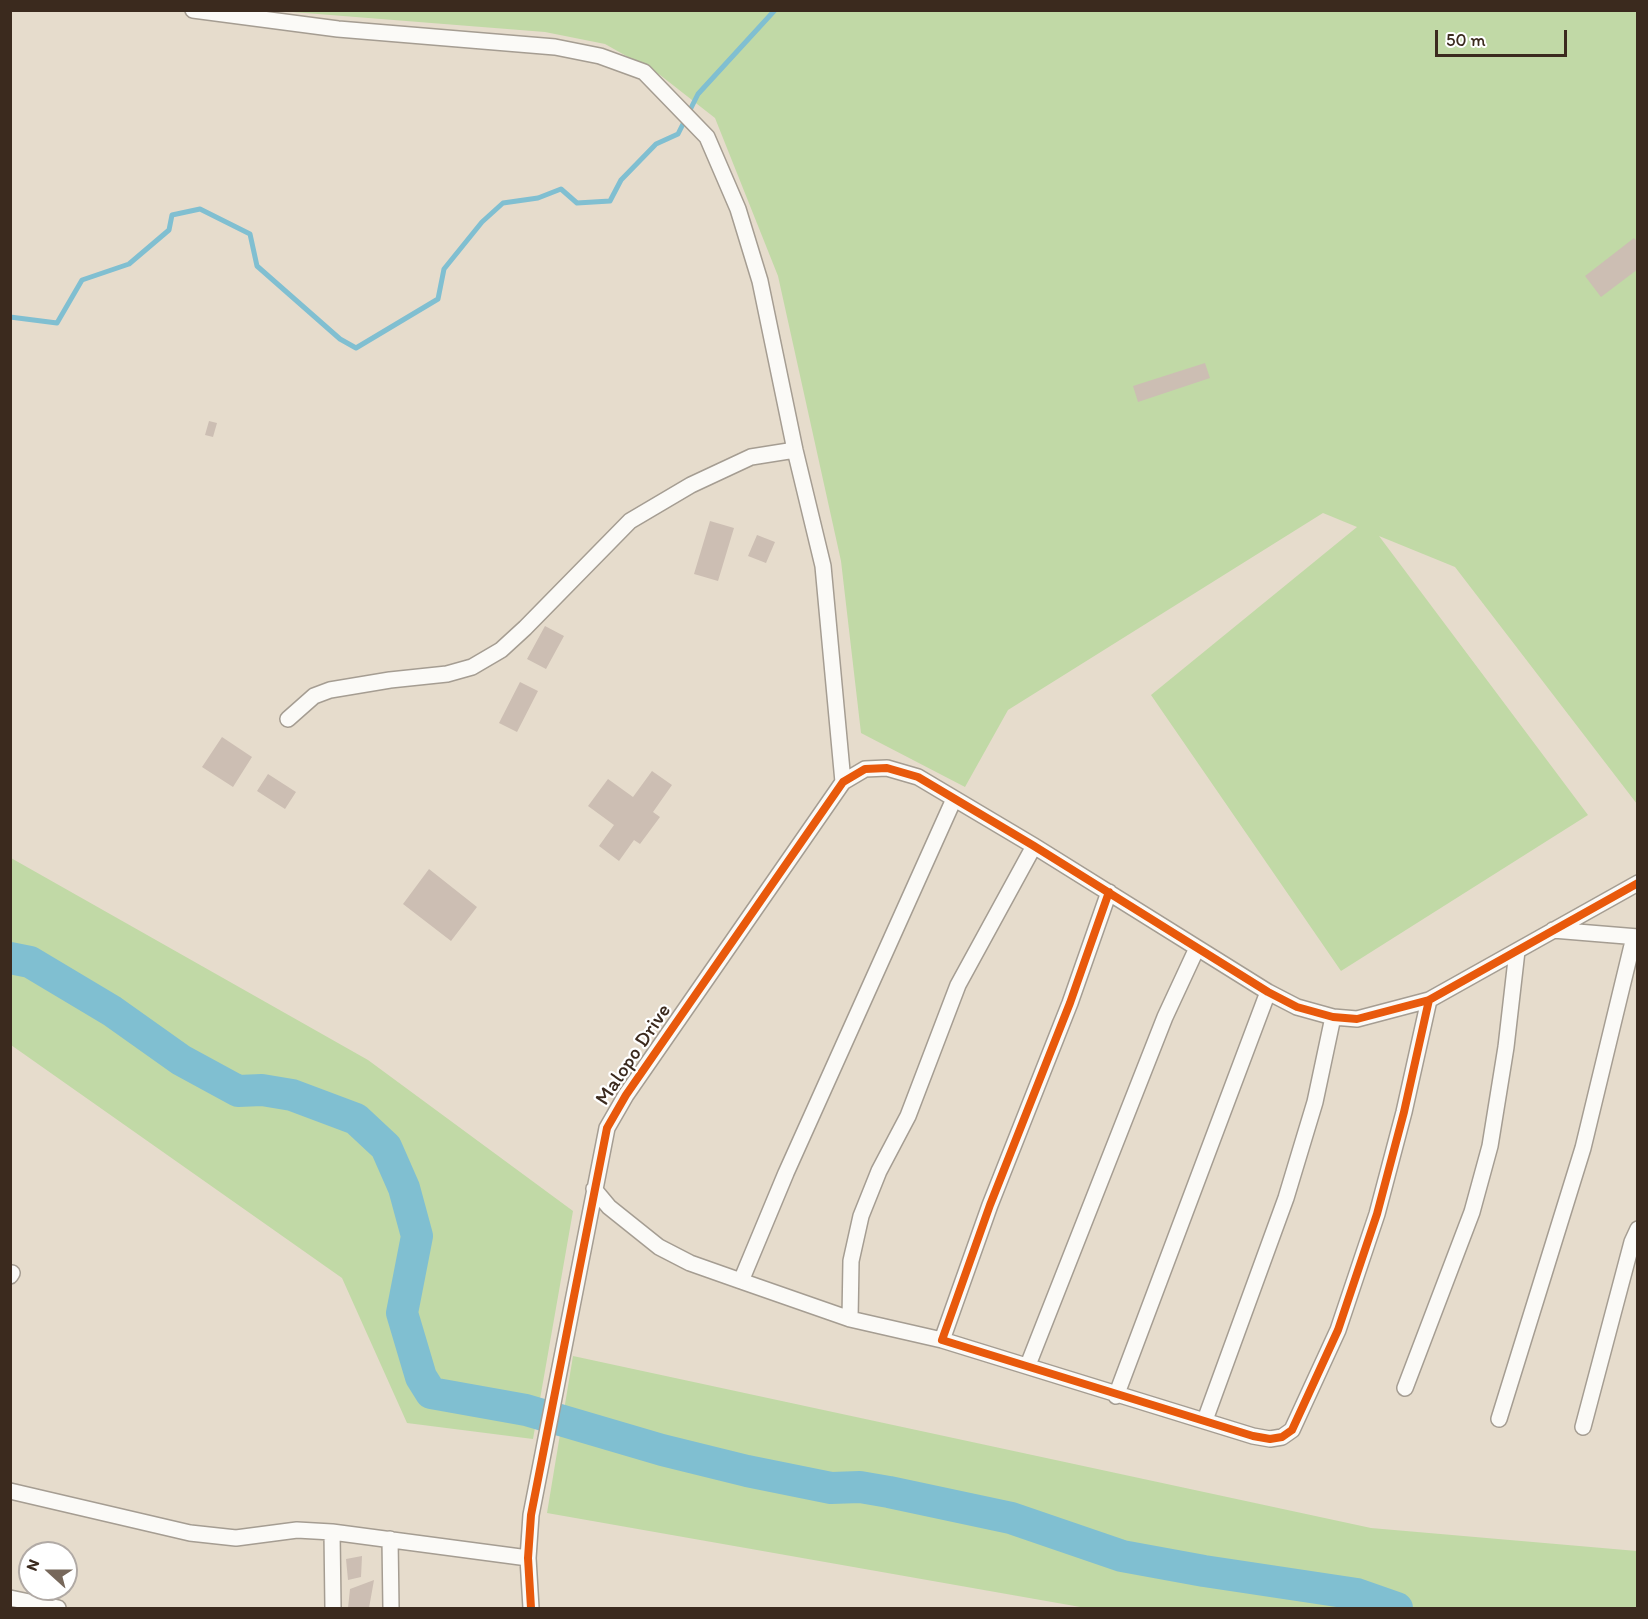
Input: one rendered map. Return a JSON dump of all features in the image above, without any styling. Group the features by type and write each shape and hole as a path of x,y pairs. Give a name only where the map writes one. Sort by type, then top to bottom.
{"street":[{"path":"193,10 338,29 555,47 600,56 644,72 707,137 738,209 760,281 795,450 823,566 843,782 865,768 887,768 918,777 1109,892 1268,992 1297,1007 1333,1017 1357,1019 1430,1000 1638,883"},
{"path":"288,719 314,696 330,690 447,674 472,667 501,650 525,628 630,521 691,484 751,457 795,450"},
{"name":"Malopo Drive","path":"531,1608 528,1558 531,1515 557,1373 607,1128 626,1095 843,782"},
{"path":"741,1281 786,1173 954,799"},
{"path":"850,1319 851,1261 861,1216 879,1171 908,1116 958,984 1034,846"},
{"path":"942,1340 990,1204 1070,1003 1109,892"},
{"path":"1499,1419 1583,1148 1607,1041 1636,937 1553,930"},
{"path":"1028,1365 1165,1017 1197,948"},
{"path":"1405,1388 1472,1212 1490,1146 1506,1047 1517,951"},
{"path":"1116,1396 1268,992"},
{"path":"594,1189 609,1207 659,1247 690,1263 850,1319 942,1340 1028,1365 1116,1396 1205,1420 1253,1436 1270,1439 1282,1437 1292,1430 1304,1409 1338,1330 1377,1214 1430,1000"},
{"path":"1205,1420 1286,1198 1315,1102 1333,1017"},
{"path":"1583,1427 1632,1242 1638,1229"},
{"path":"10,1491 190,1533 237,1538 297,1530 332,1532 528,1558"},
{"path":"332,1532 333,1608"},
{"path":"390,1539 390,1608"},
{"path":"10,1598 58,1608"}],"green space":[{"path":"280,11 1637,11 1637,804 1455,567 1379,536 1588,815 1341,971 1151,695 1357,527 1323,513 1008,710 965,787 861,733 841,561 778,276 715,118 660,75 605,44 545,32"},
{"path":"11,858 368,1060 573,1211 533,1439 407,1423 342,1278 11,1045"},
{"path":"573,1356 1371,1528 1637,1551 1637,1608 1086,1608 547,1513"}],"building":[{"path":"1634,238 1638,243 1638,269 1601,297 1585,276"},
{"path":"1205,363 1210,378 1138,402 1133,386"},
{"path":"209,421 217,423 213,437 205,435"},
{"path":"710,521 734,528 718,581 694,574"},
{"path":"757,535 775,542 766,563 748,556"},
{"path":"545,626 564,636 546,669 527,659"},
{"path":"520,682 538,691 517,732 499,723"},
{"path":"222,737 252,757 233,787 202,767"},
{"path":"652,771 672,785 653,812 660,817 640,844 634,840 619,861 599,846 614,825 588,806 608,779 633,797"},
{"path":"268,774 296,792 285,809 257,791"},
{"path":"429,869 477,907 451,941 403,904"},
{"path":"362,1556 361,1577 348,1580 346,1559"},
{"path":"374,1580 369,1608 348,1608 350,1589"}],"waterway":[{"path":"10,317 57,323 82,280 129,264 169,230 172,215 200,209 250,234 257,266 340,339 356,348 438,299 444,269 482,222 503,203 538,198 561,189 577,203 610,201 621,180 656,144 678,134 698,94 775,10"},
{"path":"10,958 30,962 112,1011 181,1060 238,1091 262,1090 292,1095 356,1119 386,1147 404,1188 417,1236 402,1313 421,1377 431,1393 526,1410 662,1450 747,1471 831,1488 860,1487 889,1492 1011,1518 1122,1556 1357,1594 1397,1608"}],"cycle path":[{"path":"531,1608 528,1558 531,1515 607,1128 626,1095 843,782 865,769 887,768 918,777 1034,846 1268,992 1297,1007 1333,1017 1357,1019 1429,1000 1638,883"},
{"path":"1109,892 1070,1003 990,1205 942,1340 1253,1436 1270,1439 1282,1437 1292,1430 1338,1330 1377,1214 1404,1112 1429,1000"}]}
